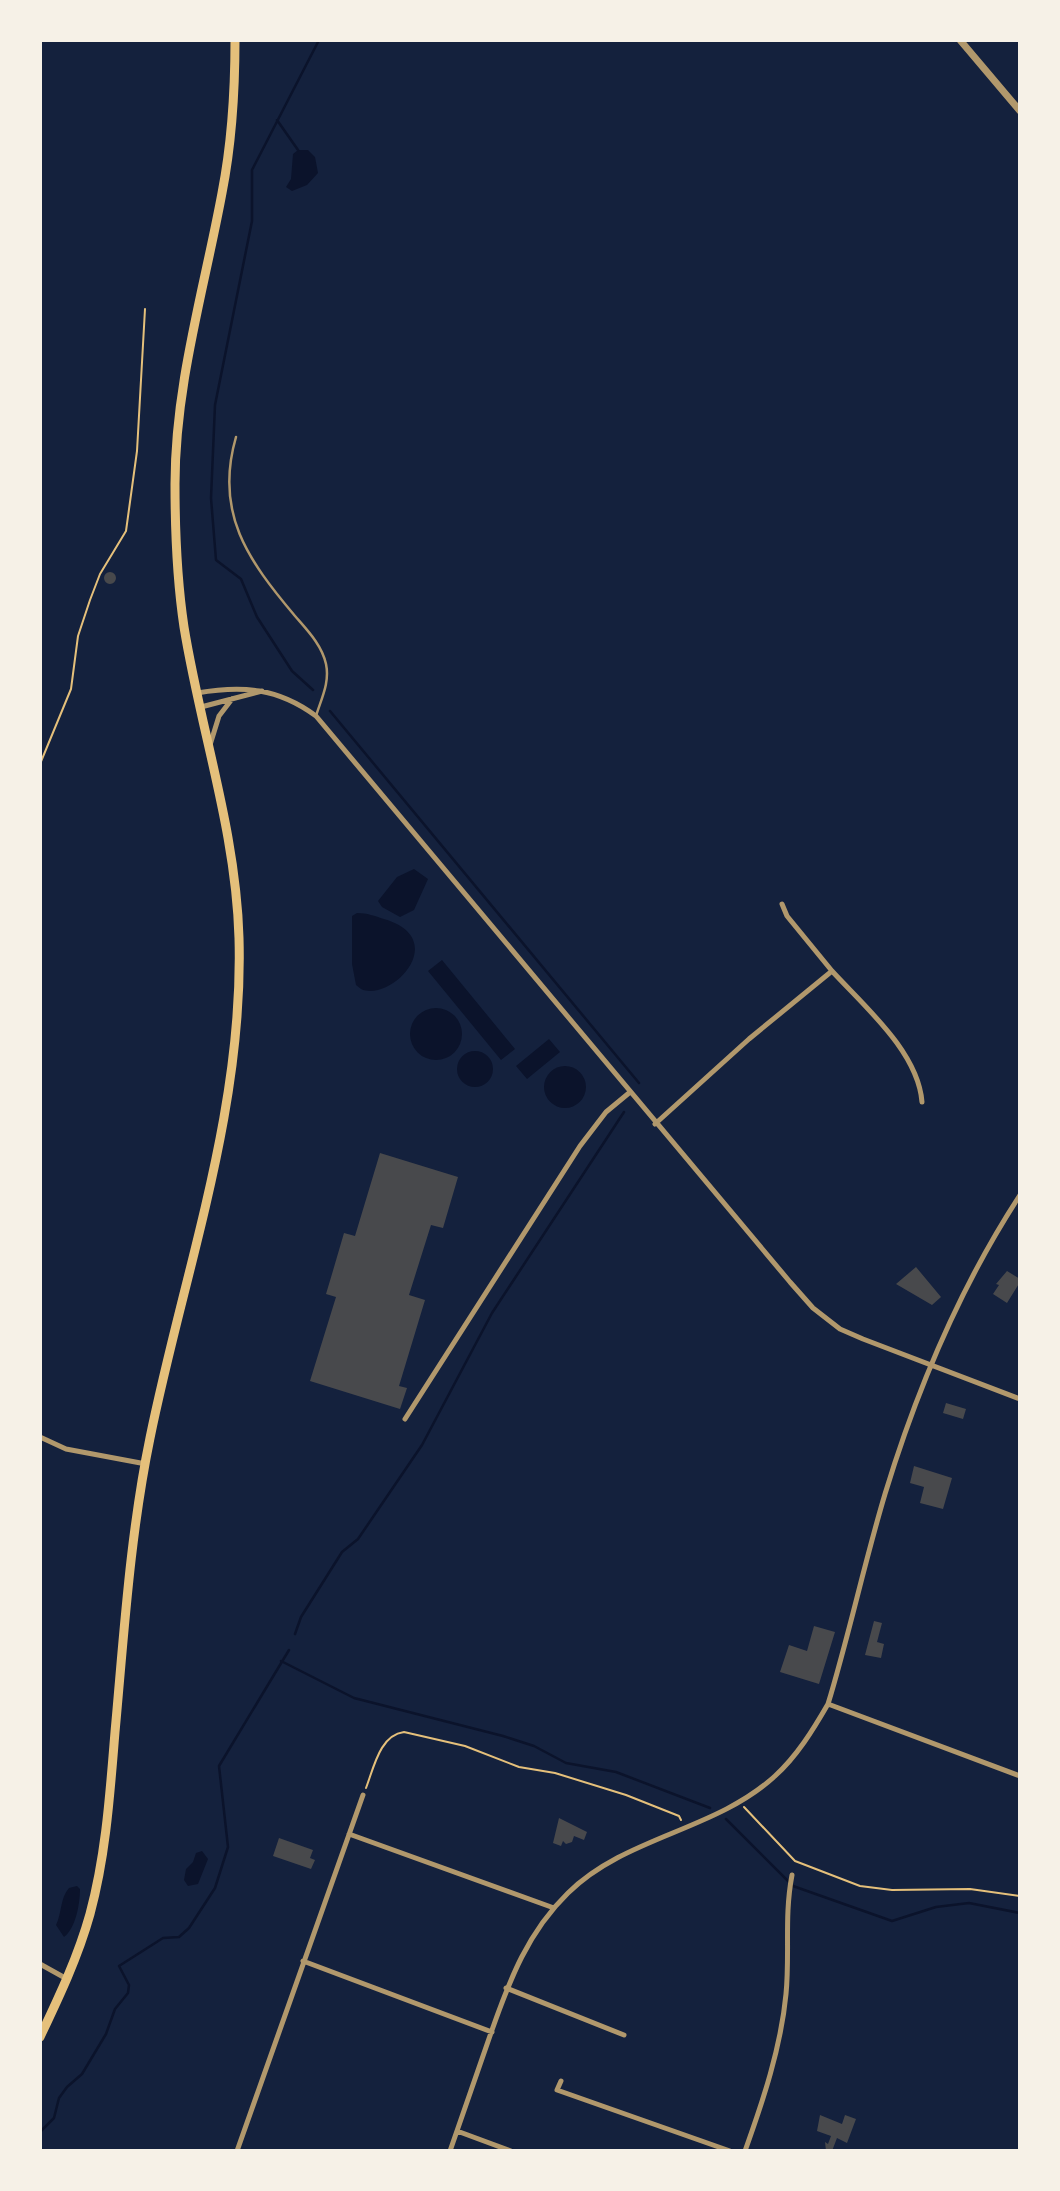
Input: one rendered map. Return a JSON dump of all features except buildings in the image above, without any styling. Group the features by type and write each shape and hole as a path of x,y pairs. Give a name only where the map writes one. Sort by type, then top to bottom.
{"main road":[{"path":"40,2037 67,1979 90,1913 102,1856 130,1569 146,1464 220,1149 236,1043 239,971 237,899 228,827 197,693 180,593 175,478 183,383 227,163 235,40"}],"street":[{"path":"960,40 1020,111"},
{"path":"197,693 247,687 269,691 295,701 316,716 655,1124 813,1308 840,1328 930,1367 1020,1399"},
{"path":"201,707 269,691"},
{"path":"210,745 219,716 232,699"},
{"path":"782,904 787,916 897,1045 921,1084 922,1102"},
{"path":"655,1124 749,1039 832,971"},
{"path":"405,1419 580,1146 606,1112 629,1093"},
{"path":"450,2151 506,1988 532,1936 554,1908 602,1865 739,1801 775,1776 795,1756 828,1704 884,1497 930,1367 970,1280 1020,1195"},
{"path":"40,1437 66,1449 146,1464"},
{"path":"828,1704 1020,1776"},
{"path":"237,2151 363,1795"},
{"path":"349,1834 554,1908"},
{"path":"745,2151 765,2089 786,1994 786,1911 792,1875"},
{"path":"303,1961 492,2032"},
{"path":"40,1964 67,1979"},
{"path":"506,1988 624,2035"},
{"path":"561,2081 557,2090 730,2151"},
{"path":"457,2131 511,2151"}],"lane":[{"path":"236,437 230,479 236,527 252,563 323,652 327,683 316,716"}],"path":[{"path":"40,764 71,690 78,636 100,575 126,531 137,451 145,309"},
{"path":"363,1795 384,1743 396,1733 404,1732 465,1746 519,1767 555,1773 626,1794 679,1816 686,1827"},
{"path":"739,1801 795,1861 860,1886 892,1890 970,1889 1020,1896"}],"water":[{"path":"298,150 308,150 315,157 318,173 307,185 292,191 286,187 291,179 293,154"},
{"path":"414,869 428,879 414,910 400,917 382,907 378,901 397,877"},
{"path":"357,913 384,919 404,928 413,940 415,954 409,967 387,987 373,991 361,989 356,985 352,964 352,916"},
{"path":"442,960 515,1049 501,1060 428,971"},
{"path":"436,1008 446,1010 454,1016 460,1024 460,1044 454,1052 446,1058 436,1060 426,1058 418,1052 412,1044 410,1034 412,1024 418,1016 426,1010"},
{"path":"549,1039 560,1052 527,1079 516,1066"},
{"path":"475,1051 488,1056 493,1069 488,1082 475,1087 462,1082 457,1069 462,1056"},
{"path":"565,1066 580,1072 586,1087 580,1102 565,1108 550,1102 544,1087 550,1072"},
{"path":"202,1851 208,1859 198,1884 188,1886 184,1880 186,1869 193,1862 196,1853"},
{"path":"77,1886 80,1889 76,1915 72,1928 64,1937 56,1925 66,1892"}],"waterway":[{"path":"313,690 292,671 257,617 241,579 216,560 211,498 215,405 252,221 252,170 319,40"},
{"path":"277,120 298,150"},
{"path":"330,711 639,1083"},
{"path":"295,1634 301,1617 342,1552 358,1539 422,1445 492,1313 624,1112"},
{"path":"40,2132 54,2118 59,2098 82,2074 106,2034 115,2009 128,1993 129,1985 119,1966 163,1938 179,1937 189,1928 215,1888 228,1847 219,1766 289,1650"},
{"path":"281,1661 354,1698 503,1736 534,1746 566,1763 616,1772 710,1808"},
{"path":"726,1819 793,1886 892,1921 936,1907 969,1903 1020,1913"}]}
